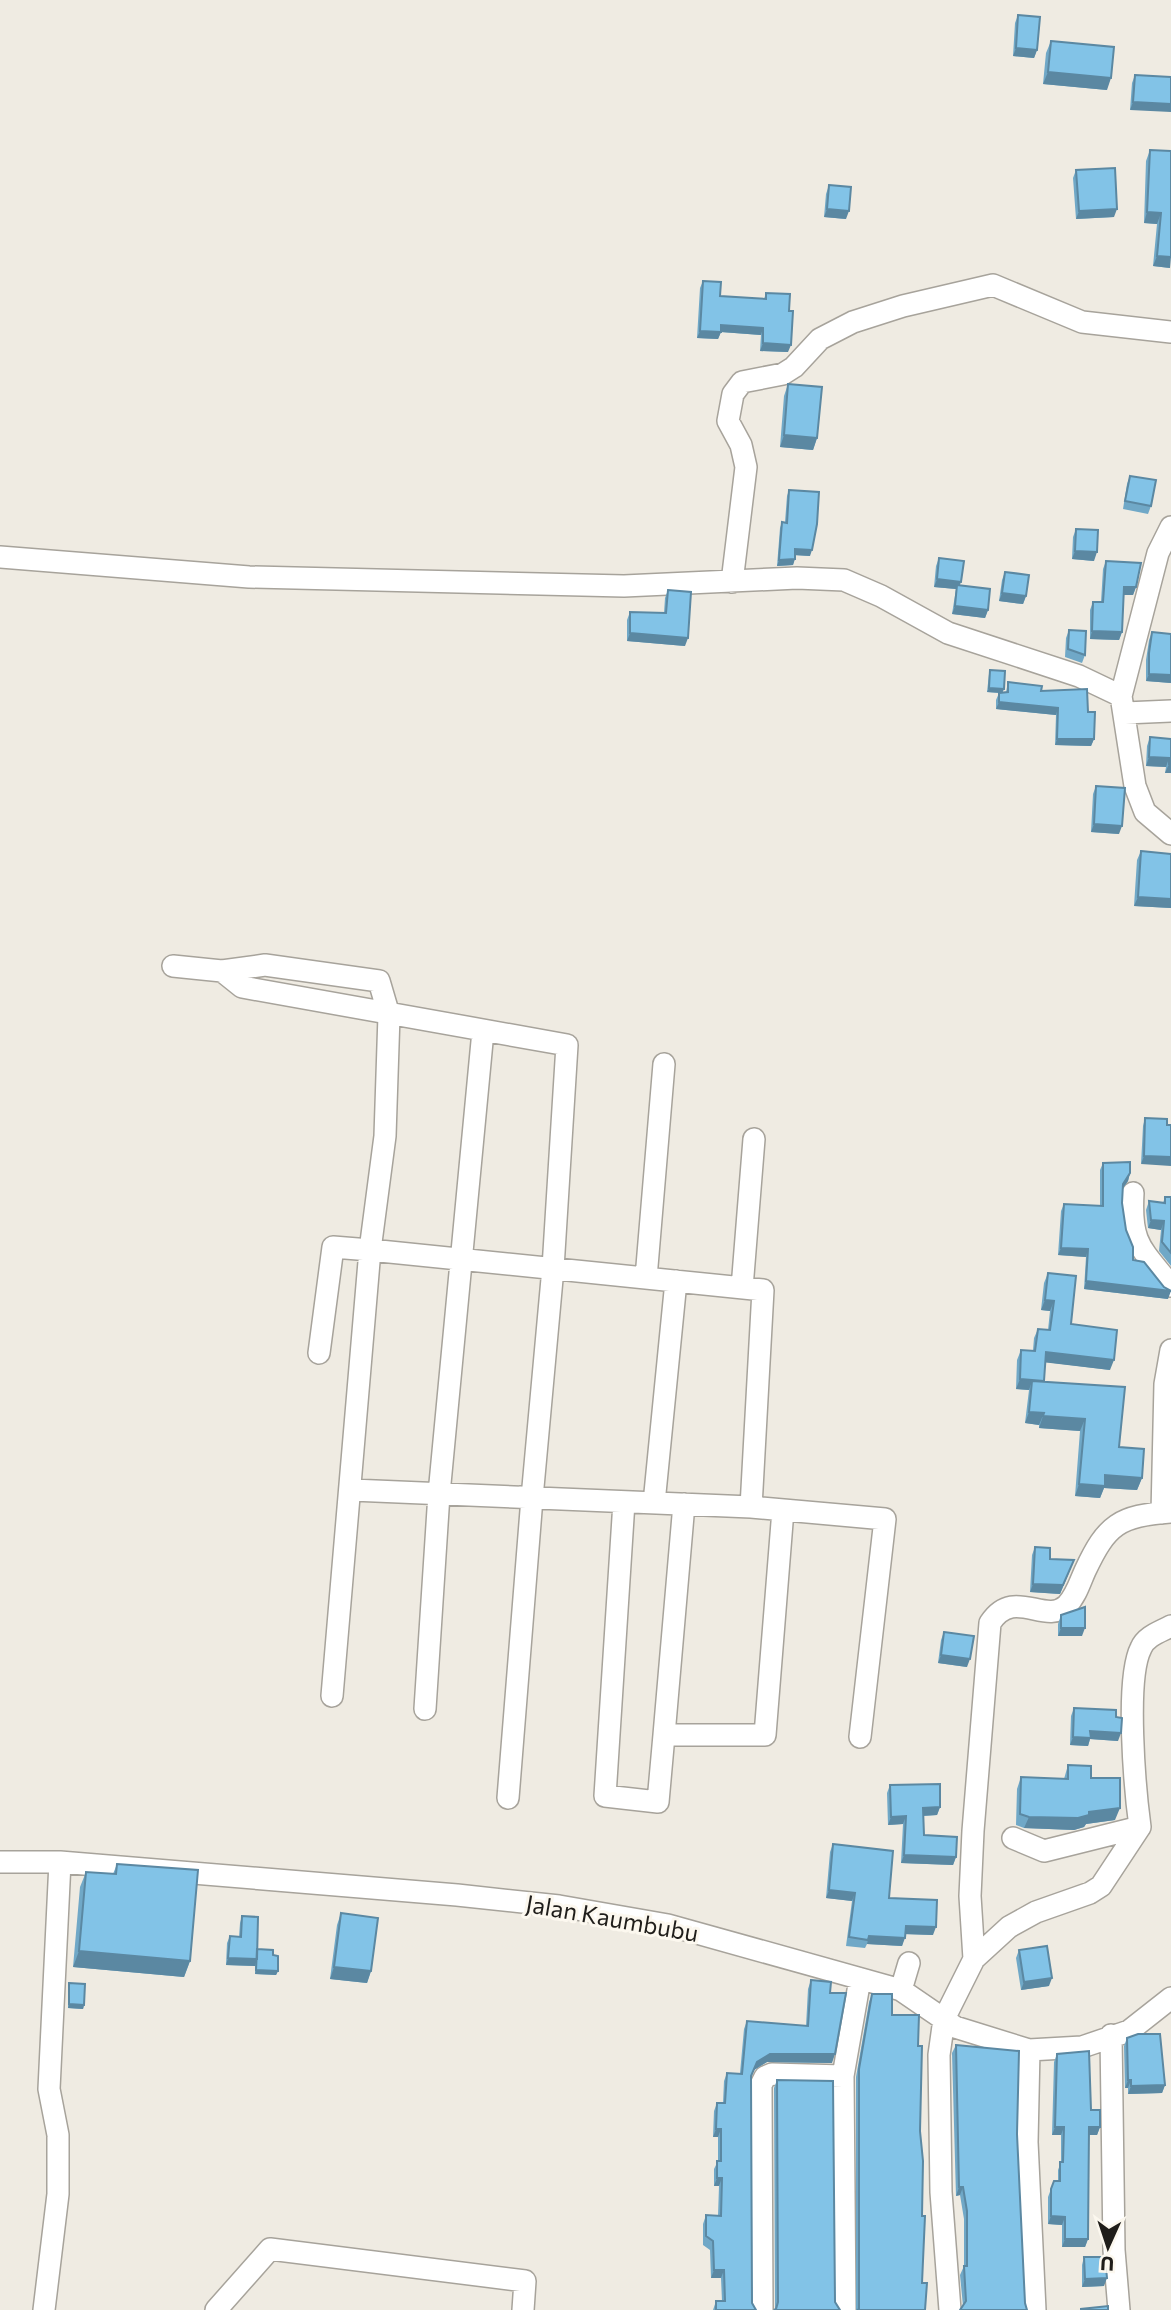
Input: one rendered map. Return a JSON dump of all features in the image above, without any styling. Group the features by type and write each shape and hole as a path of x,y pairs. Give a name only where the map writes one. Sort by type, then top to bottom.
{"street":[{"path":"732,582 746,467 745,455 728,421 733,394 742,382 783,374 794,367 820,339 853,322 903,306 993,285 1082,322 1171,332"},
{"path":"1171,527 1158,553 1123,704 1135,786 1145,811 1171,834"},
{"path":"0,558 249,577 624,586 797,578 844,580 881,596 948,633 1079,676 1123,704 1171,711"},
{"path":"173,966 222,971 265,965 379,981 389,1015 385,1136 370,1250 352,1490 332,1696"},
{"path":"222,971 242,986 389,1015 567,1045 553,1268 508,1798"},
{"path":"425,1709 439,1494 483,1031"},
{"path":"648,1278 664,1065"},
{"path":"742,1288 754,1139"},
{"path":"1133,1193 1132,1229 1140,1247 1171,1286"},
{"path":"319,1353 333,1247 763,1290 751,1507"},
{"path":"654,1503 676,1281"},
{"path":"974,1959 970,1896 973,1831 982,1695 990,1623 998,1611 1012,1605 1052,1611 1067,1605 1108,1531 1119,1521 1166,1512 1165,1384 1171,1350"},
{"path":"352,1490 751,1507 885,1520 860,1737"},
{"path":"624,1502 605,1796 658,1802 684,1504"},
{"path":"664,1735 765,1735 783,1510"},
{"path":"950,2310 941,2192 939,2055 944,2019 974,1959 1009,1927 1036,1912 1090,1893 1101,1886 1140,1827 1132,1763 1136,1667 1140,1649 1147,1639 1171,1626"},
{"path":"1013,1838 1044,1851 1140,1827"},
{"name":"Jalan Kaumbubu","path":"0,1862 60,1862 559,1906 668,1925 901,1990 944,2019 977,2035 1029,2050 1082,2048 1111,2035 1129,2031 1171,1998"},
{"path":"44,2310 58,2194 58,2135 49,2089 60,1862"},
{"path":"901,1990 909,1963"},
{"path":"845,2310 843,2076 860,1979"},
{"path":"1111,2035 1114,2250 1119,2310"},
{"path":"1029,2050 1027,2142 1035,2310"},
{"path":"762,2310 761,2085 765,2077 772,2074 843,2076"},
{"path":"216,2310 270,2249 525,2281 523,2310"}],"building":[{"path":"1018,15 1040,17 1037,50 1016,48"},
{"path":"1051,41 1114,47 1111,78 1048,72"},
{"path":"1135,75 1171,77 1171,104 1133,102"},
{"path":"1150,150 1171,151 1171,257 1157,256 1161,213 1147,212"},
{"path":"1115,168 1117,209 1079,211 1076,170"},
{"path":"829,185 851,187 849,211 827,209"},
{"path":"703,281 721,282 720,296 766,299 766,293 790,294 789,311 793,311 791,345 763,343 763,328 721,325 721,332 700,331"},
{"path":"788,384 822,387 817,438 784,435"},
{"path":"1130,476 1156,480 1151,506 1125,501"},
{"path":"789,490 819,492 817,524 812,550 795,549 795,559 779,560 782,522 787,523"},
{"path":"1076,529 1098,530 1097,552 1075,551"},
{"path":"939,558 964,561 961,582 937,579"},
{"path":"1106,561 1141,563 1136,587 1124,587 1122,632 1092,631 1093,602 1103,602"},
{"path":"1005,572 1029,575 1026,596 1002,593"},
{"path":"957,585 990,589 988,610 955,606"},
{"path":"668,590 691,592 688,638 630,633 630,612 666,613"},
{"path":"1069,630 1086,631 1085,655 1068,649"},
{"path":"1152,632 1171,634 1171,675 1149,674"},
{"path":"990,670 1005,671 1004,689 989,688"},
{"path":"1008,682 1042,686 1041,691 1087,689 1088,712 1095,712 1094,739 1057,739 1058,708 999,702 999,693 1008,692"},
{"path":"1150,737 1171,739 1171,764 1169,758 1149,757"},
{"path":"1096,786 1125,788 1122,826 1094,824"},
{"path":"1141,851 1171,854 1171,899 1138,897"},
{"path":"1145,1118 1167,1119 1167,1125 1171,1125 1171,1157 1144,1156"},
{"path":"1130,1162 1130,1173 1123,1184 1122,1203 1126,1230 1133,1247 1133,1260 1144,1262 1164,1287 1171,1291 1086,1281 1088,1249 1061,1248 1064,1204 1103,1206 1103,1163"},
{"path":"1165,1197 1171,1197 1171,1253 1162,1242 1164,1221 1151,1220 1149,1201 1165,1203"},
{"path":"1048,1273 1076,1276 1071,1324 1117,1330 1114,1360 1046,1352 1044,1381 1020,1379 1021,1350 1035,1351 1038,1329 1050,1330 1054,1301 1045,1300"},
{"path":"1032,1381 1125,1387 1119,1447 1144,1449 1142,1478 1105,1475 1105,1486 1079,1484 1085,1419 1043,1416 1044,1413 1029,1412"},
{"path":"1035,1547 1050,1548 1050,1559 1074,1560 1063,1585 1033,1584"},
{"path":"1085,1607 1085,1628 1061,1628 1061,1615"},
{"path":"944,1632 974,1636 970,1659 941,1655"},
{"path":"1074,1708 1116,1710 1116,1717 1122,1718 1121,1733 1090,1731 1091,1738 1073,1737"},
{"path":"1068,1765 1091,1766 1091,1778 1120,1778 1120,1808 1089,1812 1089,1815 1078,1818 1029,1817 1020,1814 1021,1777 1068,1779"},
{"path":"940,1784 940,1807 923,1808 924,1835 957,1837 956,1857 904,1855 906,1816 891,1817 890,1785"},
{"path":"833,1844 893,1851 889,1898 937,1900 936,1927 906,1926 905,1938 869,1936 868,1940 849,1937 855,1893 829,1890"},
{"path":"117,1864 198,1870 190,1961 79,1951 86,1872 116,1874"},
{"path":"341,1913 378,1918 371,1971 334,1967"},
{"path":"242,1916 258,1917 257,1959 228,1958 230,1936 241,1937"},
{"path":"1047,1946 1052,1978 1024,1982 1019,1950"},
{"path":"257,1949 273,1950 273,1955 278,1956 278,1971 256,1970"},
{"path":"811,1980 831,1982 830,1993 846,1993 835,2054 770,2054 757,2062 751,2076 752,2303 756,2310 716,2310 716,2301 725,2301 724,2270 714,2270 713,2241 706,2236 706,2215 721,2216 722,2178 717,2178 717,2161 721,2161 721,2129 716,2129 717,2103 725,2103 727,2073 742,2074 747,2021 808,2026"},
{"path":"69,1983 85,1984 84,2005 69,2004"},
{"path":"872,1994 892,1994 892,2015 919,2015 918,2046 922,2046 922,2216 925,2216 922,2283 927,2283 925,2310 857,2310 859,2069"},
{"path":"1138,2034 1160,2034 1165,2085 1131,2086 1131,2080 1128,2080 1127,2038"},
{"path":"956,2045 1019,2051 1017,2134 1027,2310 960,2310 966,2301 964,2266 967,2266 967,2211 963,2187 959,2187"},
{"path":"1089,2051 1091,2110 1100,2110 1100,2127 1089,2127 1088,2239 1065,2239 1065,2217 1051,2216 1051,2189 1054,2181 1060,2181 1060,2162 1063,2162 1064,2127 1055,2127 1057,2054"},
{"path":"777,2080 833,2081 835,2302 840,2310 774,2310 778,2302"},
{"path":"1084,2257 1105,2257 1107,2278 1085,2279"},
{"path":"1108,2306 1108,2310 1081,2310 1081,2309"}]}
